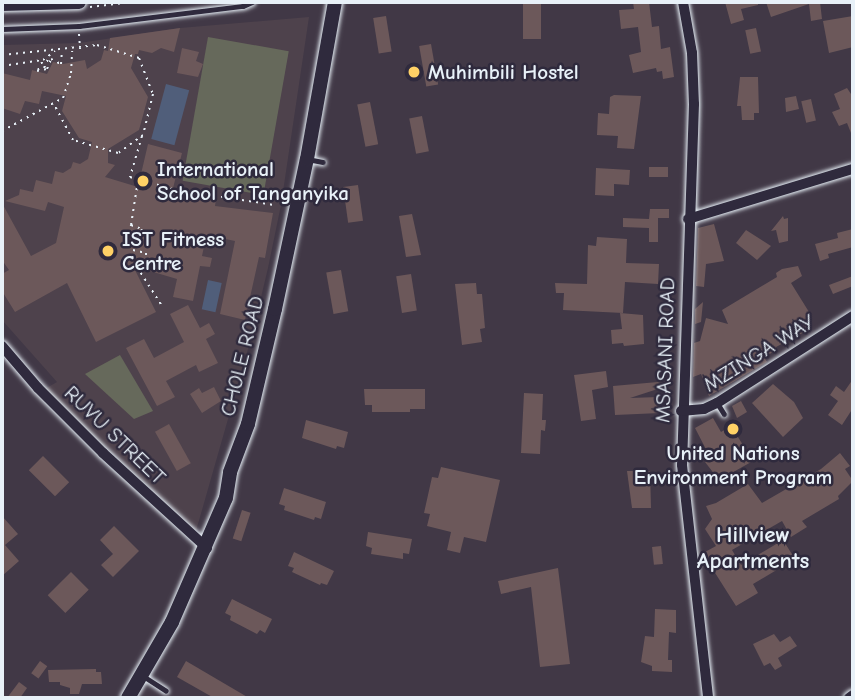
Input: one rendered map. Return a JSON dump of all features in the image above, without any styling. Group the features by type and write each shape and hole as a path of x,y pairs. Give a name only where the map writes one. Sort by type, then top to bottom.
{"street":[{"path":"2,5 79,2"},
{"name":"CHOLE ROAD","path":"128,698 143,676 207,548 226,498 230,472 248,424 307,159 335,2"},
{"name":"MSASANI ROAD","path":"683,2 694,79 681,411 682,465 708,698"},
{"path":"688,219 853,169"},
{"name":"MZINGA WAY","path":"681,411 704,409 717,403 853,316"},
{"name":"RUVU STREET","path":"2,346 38,388 103,453 207,548"},
{"path":"849,698 853,695"}],"lane":[{"path":"2,29 79,26 243,6 252,2"},
{"path":"307,159 323,162"},
{"path":"717,403 724,414"},
{"path":"143,676 166,691"}],"path":[{"path":"79,26 80,49"},
{"path":"2,55 80,49 97,45 139,58 153,94 131,177 173,189 274,205"},
{"path":"2,131 63,99 71,73 72,49"},
{"path":"56,50 43,60 37,71 47,69 51,59 61,64 62,50"},
{"path":"44,69 49,55"},
{"path":"2,66 43,60"},
{"path":"54,105 73,140 118,153 143,135"},
{"path":"131,225 139,179"},
{"path":"133,250 146,253"},
{"path":"137,267 162,306"}],"shaded area":[{"name":"International School of Tanganyika","path":"309,17 281,205 268,268 252,335 196,531 43,390 57,382 2,320 2,45 79,43 180,28"}],"green space":[{"path":"208,37 289,51 263,195 183,181"},
{"path":"120,355 153,411 134,419 85,374"}],"water":[{"path":"166,84 189,90 174,145 151,139"},
{"path":"208,280 222,283 215,312 202,309"}],"building":[{"path":"523,2 541,2 541,39 523,39"},
{"path":"633,2 649,2 652,27 659,26 661,49 670,47 674,77 663,79 662,71 657,72 656,68 633,73 629,55 641,52 638,27 621,29 619,10 634,9"},
{"path":"725,2 758,2 758,5 741,9 744,20 731,24"},
{"path":"766,2 820,2 822,19 811,21 809,4 771,17"},
{"path":"386,16 392,52 379,54 373,18"},
{"path":"853,16 853,47 829,53 823,21"},
{"path":"180,28 174,52 161,48 152,53 139,50 138,54 135,54 131,68 148,97 139,130 108,149 108,163 115,165 105,177 138,187 148,144 182,153 172,192 216,199 215,206 273,213 265,258 259,257 245,320 220,314 235,241 211,236 206,237 202,256 212,258 210,267 200,266 193,301 173,297 177,279 133,266 156,312 96,342 67,283 15,312 2,291 2,274 9,270 2,260 2,203 31,256 56,243 64,207 48,202 45,211 5,201 19,195 20,189 33,192 36,180 52,184 55,171 63,173 71,168 73,162 80,164 88,159 92,142 79,138 62,111 66,96 42,91 39,104 25,101 20,114 2,108 2,73 30,80 32,70 47,74 53,62 63,64 85,60 87,69 101,60 104,50 108,51 110,38"},
{"path":"756,28 761,51 750,54 745,30"},
{"path":"431,44 438,84 426,86 419,46"},
{"path":"182,48 199,52 196,61 203,64 198,77 177,73"},
{"path":"740,77 758,77 759,113 754,113 754,120 742,120 741,106 737,106"},
{"path":"847,88 853,97 853,138 847,123 839,126 832,112 840,109 834,94"},
{"path":"641,96 634,149 617,148 618,136 597,135 598,113 609,114 610,97"},
{"path":"796,96 799,109 786,112 785,98"},
{"path":"811,99 816,120 806,123 801,101"},
{"path":"370,102 378,144 365,147 357,104"},
{"path":"422,116 429,151 416,154 409,118"},
{"path":"649,167 668,167 668,177 649,177"},
{"path":"596,168 630,170 629,185 614,184 614,196 595,195"},
{"path":"358,185 363,221 348,223 343,187"},
{"path":"650,209 669,209 669,218 658,218 658,242 649,242 649,228 623,227 623,218 649,219"},
{"path":"412,214 421,255 406,257 399,216"},
{"path":"783,216 784,219 788,218 788,241 779,243 776,230 771,231"},
{"path":"714,224 724,261 706,264 704,287 696,286 698,228"},
{"path":"853,229 853,247 828,254 829,258 820,261 815,244 838,238 837,233"},
{"path":"746,230 771,246 757,260 736,243"},
{"path":"597,237 627,239 626,263 659,264 658,284 625,282 623,313 563,310 564,293 556,293 555,283 587,284 588,245 596,246"},
{"path":"798,266 802,276 791,283 809,312 811,321 806,322 810,329 776,347 777,350 764,357 767,362 709,396 701,374 693,377 694,343 700,341 706,318 728,324 722,310 777,277 776,273 782,269"},
{"path":"341,270 348,311 334,314 326,273"},
{"path":"411,274 417,311 402,313 396,276"},
{"path":"853,276 853,286 833,294 829,285"},
{"path":"476,283 477,294 482,294 485,328 480,329 482,342 462,345 455,284"},
{"path":"703,302 701,322 695,324 695,309"},
{"path":"188,305 200,328 209,323 215,334 206,339 218,363 199,372 196,365 166,381 175,397 157,406 126,348 144,339 154,358 184,342 170,314"},
{"path":"620,313 643,315 644,344 612,344 611,330 622,329"},
{"path":"606,371 608,387 592,390 596,419 581,421 574,375"},
{"path":"853,379 853,408 842,425 828,415 838,401 830,395 836,386 844,392"},
{"path":"669,381 670,385 630,398 659,397 660,413 615,415 613,386"},
{"path":"773,384 794,402 803,418 783,437 752,403"},
{"path":"214,387 221,401 202,413 190,394 199,388 202,393"},
{"path":"364,389 425,389 425,409 410,409 410,412 372,412 372,405 365,405"},
{"path":"524,393 543,394 542,420 546,420 545,431 541,430 540,454 521,453"},
{"path":"741,401 747,412 737,418 732,406"},
{"path":"713,418 721,432 731,426 753,461 719,480 705,462 711,459 695,428"},
{"path":"306,420 348,432 344,448 337,446 336,449 302,438"},
{"path":"169,424 191,463 177,471 155,432"},
{"path":"840,453 850,466 845,469 853,481 838,496 839,499 802,521 807,527 791,537 782,521 732,550 741,565 783,540 795,559 753,584 758,593 736,606 705,557 705,552 716,546 705,529 712,519 706,506 748,484 762,503 821,469"},
{"path":"43,456 69,482 55,496 29,470"},
{"path":"441,467 500,480 486,542 464,537 460,553 447,550 451,532 427,526 430,514 424,513 432,477 438,478"},
{"path":"627,471 650,471 651,508 632,508"},
{"path":"284,488 326,502 321,519 315,517 314,520 284,510 285,506 279,504"},
{"path":"242,510 251,513 241,541 233,539"},
{"path":"2,516 18,534 5,545 19,561 2,576"},
{"path":"114,526 139,551 113,577 101,565 113,554 100,540"},
{"path":"368,532 412,539 409,554 403,553 403,559 371,554 372,548 366,546"},
{"path":"661,546 663,564 654,565 652,547"},
{"path":"294,552 334,571 327,585 320,585 292,572 294,568 288,566"},
{"path":"558,568 570,664 540,667 531,587 501,594 498,581"},
{"path":"71,572 89,590 65,613 48,595"},
{"path":"232,599 272,619 265,633 260,630 257,634 230,620 231,616 225,613"},
{"path":"655,609 676,610 676,633 669,632 668,660 672,660 672,672 652,671 652,666 641,662 645,636 654,637"},
{"path":"774,634 780,642 790,636 797,646 778,658 782,666 775,670 770,663 764,666 753,644"},
{"path":"40,661 47,666 38,678 31,673"},
{"path":"186,661 249,698 214,698 177,677"},
{"path":"96,669 96,672 101,672 102,684 82,684 79,694 70,694 70,688 60,685 60,682 49,682 48,670"},
{"path":"19,682 27,688 20,698 7,698"}],"place":[{"name":"Muhimbili Hostel","path":"414,72"},
{"name":"International School of Tanganyika","path":"143,181"},
{"name":"IST Fitness Centre","path":"108,251"},
{"name":"United Nations Environment Program","path":"733,429"}],"district":[{"name":"Hillview Apartments","path":"753,548"}]}
